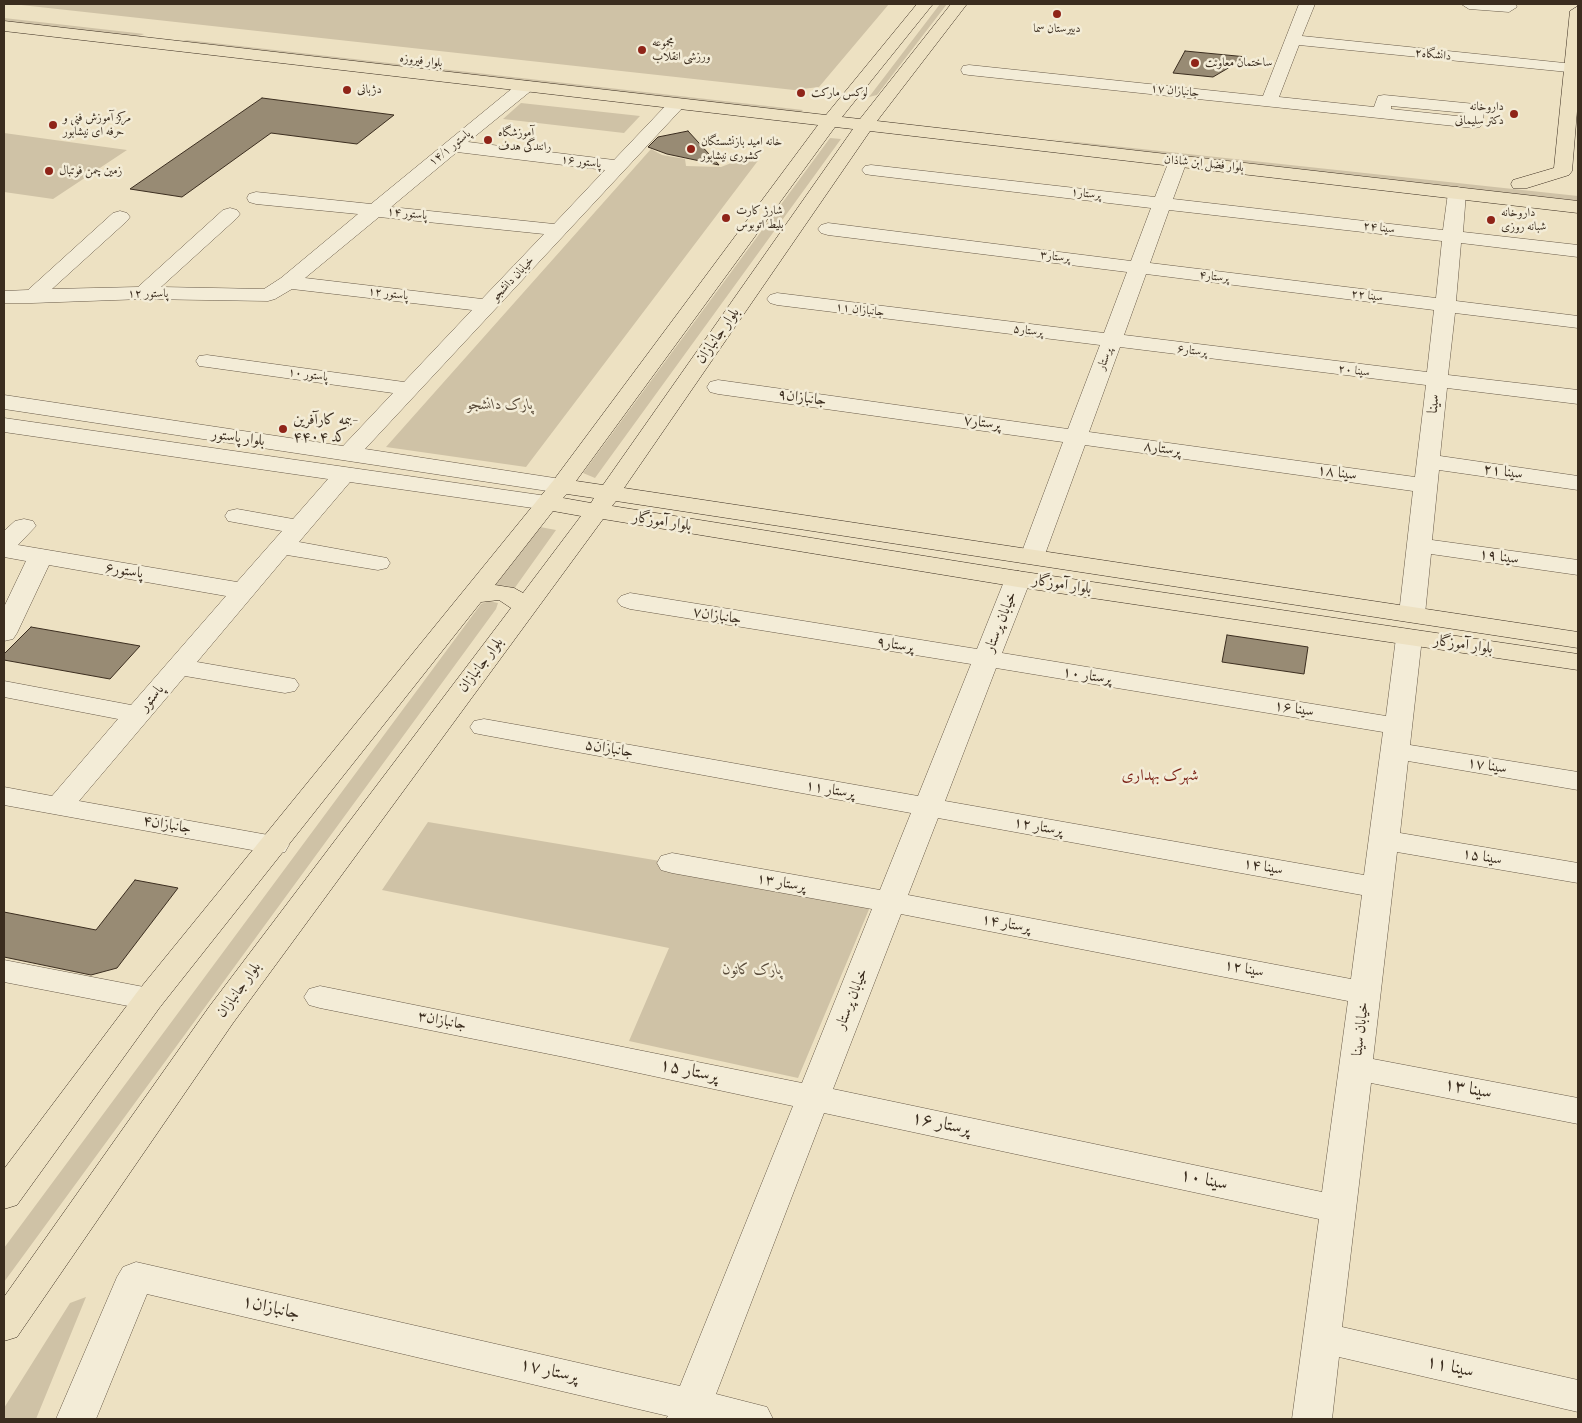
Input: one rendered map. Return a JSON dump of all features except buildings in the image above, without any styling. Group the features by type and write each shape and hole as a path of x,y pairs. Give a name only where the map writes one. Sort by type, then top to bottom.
{"main road":[{"path":"4,1195 149,999 554,495 834,115 925,4"},
{"name":"بلوار جانبازان","path":"4,1326 221,1014 603,502 869,119 959,4"},
{"path":"1520,184 1563,171 1578,12"},
{"name":"بلوار فیروزه","path":"4,13 174,32 834,115"},
{"name":"بلوار فیروزه","path":"4,26 677,104 834,115"},
{"path":"158,44 174,32"},
{"name":"بلوار فضل ابن شاذان","path":"834,115 1578,191"},
{"name":"بلوار فضل ابن شاذان","path":"994,132 1178,161 1578,207"},
{"name":"بلوار آموزگار","path":"554,495 1410,626 1578,662"},
{"path":"472,597 487,592 504,593 525,606"},
{"name":"بلوار آموزگار","path":"1410,626 1578,640"}],"street":[{"path":"1269,101 1307,4"},
{"path":"1469,4 1509,7"},
{"name":"دانشگاه۲","path":"1293,40 1383,42 1467,50 1574,69"},
{"path":"1374,66 1383,42"},
{"path":"1460,77 1467,50"},
{"name":"جانبازان ۱۷","path":"970,70 1381,113"},
{"name":"پاستور ۱۴/۱","path":"288,282 526,86"},
{"name":"خیابان دانشجو","path":"299,527 346,464 409,389 677,104"},
{"name":"پاستور ۱۶","path":"454,146 619,166"},
{"name":"پرستار","path":"1025,568 1077,437 1178,161"},
{"name":"پرستار۱","path":"871,170 1306,220"},
{"name":"سینا","path":"1410,626 1457,193"},
{"name":"پاستور ۱۴","path":"270,195 375,210 559,230"},
{"path":"143,293 230,214"},
{"path":"32,297 120,217"},
{"name":"سینا ۲۴","path":"1306,220 1578,251"},
{"name":"پرستار۳","path":"828,229 1139,268"},
{"name":"پرستار۴","path":"1139,268 1290,286"},
{"name":"۱۲ پاستور","path":"4,297 143,293 268,295 288,282"},
{"name":"پاستور ۱۲","path":"288,282 488,306"},
{"name":"سینا ۲۲","path":"1290,286 1578,322"},
{"name":"جانبازان ۱۱","path":"777,300 944,320"},
{"name":"پرستار۵","path":"944,320 1112,342"},
{"name":"پرستار۶","path":"1112,342 1272,361"},
{"name":"پاستور ۱۰","path":"207,361 409,389"},
{"name":"سینا ۲۰","path":"1272,361 1578,397"},
{"name":"جانبازان۹","path":"718,387 887,410"},
{"name":"بلوار پاستور","path":"4,402 168,427 346,464"},
{"name":"پرستار۷","path":"887,410 1077,437"},
{"name":"بلوار پاستور","path":"4,425 149,444 346,464 554,495"},
{"path":"149,444 168,427"},
{"name":"پرستار۸","path":"1077,437 1248,461"},
{"name":"سینا ۱۸","path":"1248,461 1425,486"},
{"name":"سینا ۲۱","path":"1428,461 1578,483"},
{"path":"237,516 299,527"},
{"path":"4,544 24,526"},
{"name":"پاستور","path":"60,806 299,527"},
{"name":"سینا ۱۹","path":"1419,545 1578,568"},
{"path":"282,547 378,563"},
{"name":"پاستور۶","path":"4,550 244,590"},
{"path":"4,633 41,557"},
{"name":"خیابان پرستار","path":"688,1412 986,659 1025,568"},
{"name":"جانبازان۷","path":"630,601 805,630"},
{"name":"خیابان سینا","path":"1312,1419 1398,739 1410,626"},
{"name":"پرستار۹","path":"805,630 986,659"},
{"name":"پرستار ۱۰","path":"986,659 1188,692"},
{"path":"179,666 285,685"},
{"path":"4,689 138,715"},
{"name":"سینا ۱۶","path":"1188,692 1398,739"},
{"name":"جانبازان۵","path":"484,727 733,772"},
{"name":"سینا ۱۷","path":"1398,739 1578,781"},
{"name":"پرستار ۱۱","path":"733,772 928,807"},
{"name":"جانبازان۴","path":"4,796 274,844"},
{"name":"پرستار ۱۲","path":"928,807 1148,846"},
{"name":"سینا ۱۵","path":"1385,840 1578,873"},
{"name":"سینا ۱۴","path":"1148,846 1379,888"},
{"name":"پرستار ۱۳","path":"672,864 890,902"},
{"name":"پرستار ۱۴","path":"890,902 1122,946"},
{"name":"سینا ۱۲","path":"1122,946 1366,993"},
{"path":"4,971 149,999"},
{"name":"جانبازان۳","path":"320,997 564,1045"},
{"name":"پرستار ۱۵","path":"564,1045 813,1097"},
{"name":"سینا ۱۳","path":"1357,1068 1578,1111"},
{"name":"پرستار ۱۶","path":"813,1097 1069,1152"},
{"name":"سینا ۱۰","path":"1069,1152 1339,1209"},
{"name":"جانبازان۱","path":"76,1419 136,1277 406,1338"},
{"name":"پرستار ۱۷","path":"406,1338 688,1412 753,1419"},
{"name":"سینا ۱۱","path":"1322,1338 1578,1396"}],"green space":[{"name":"مجموعه ورزشی انقلاب","path":"12,4 889,4 819,87 794,90"},
{"path":"940,4 947,4 877,95 869,97"},
{"path":"4,18 144,34 137,37 4,22"},
{"path":"187,40 803,110 800,113 181,41"},
{"path":"521,103 640,116 624,133 503,119"},
{"name":"زمین چمن فوتبال","path":"4,133 127,150 53,199 4,192"},
{"path":"830,138 841,139 595,478 583,473"},
{"path":"1049,139 1578,196 1578,201 1099,146"},
{"name":"پارک دانشجو","path":"651,149 662,155 685,159 686,166 721,167 747,157 760,158 526,467 386,447"},
{"path":"540,527 556,530 514,589 508,586 495,585"},
{"path":"489,601 498,603 496,609 4,1282 4,1248 481,604"},
{"name":"پارک کانون","path":"428,822 672,863 870,907 798,1078 629,1041 669,948 382,890"},
{"path":"86,1297 36,1419 4,1419 4,1408 70,1303"}],"place":[{"name":"دبیرستان سما","path":"1057,14"},
{"name":"مجموعه ورزشی انقلاب","path":"642,50"},
{"name":"ساختمان معاونت","path":"1195,63"},
{"name":"دژبانی","path":"347,90"},
{"name":"لوکس مارکت","path":"801,93"},
{"name":"داروخانه دکتر سلیمانی","path":"1514,114"},
{"name":"مرکز آموزش فنی و حرفه ای نیشابور","path":"53,125"},
{"name":"آموزشگاه رانندگی هدف","path":"488,140"},
{"name":"خانه امید بازنشستگان کشوری نیشابور","path":"691,149"},
{"name":"زمین چمن فوتبال","path":"49,171"},
{"name":"شارژ کارت بلیط اتوبوس","path":"726,218"},
{"name":"داروخانه شبانه روزی","path":"1491,220"},
{"name":"بیمه کارآفرین- کد ۴۴۰۴","path":"283,429"}],"district":[{"name":"شهرک بهداری","path":"1160,776"}]}
